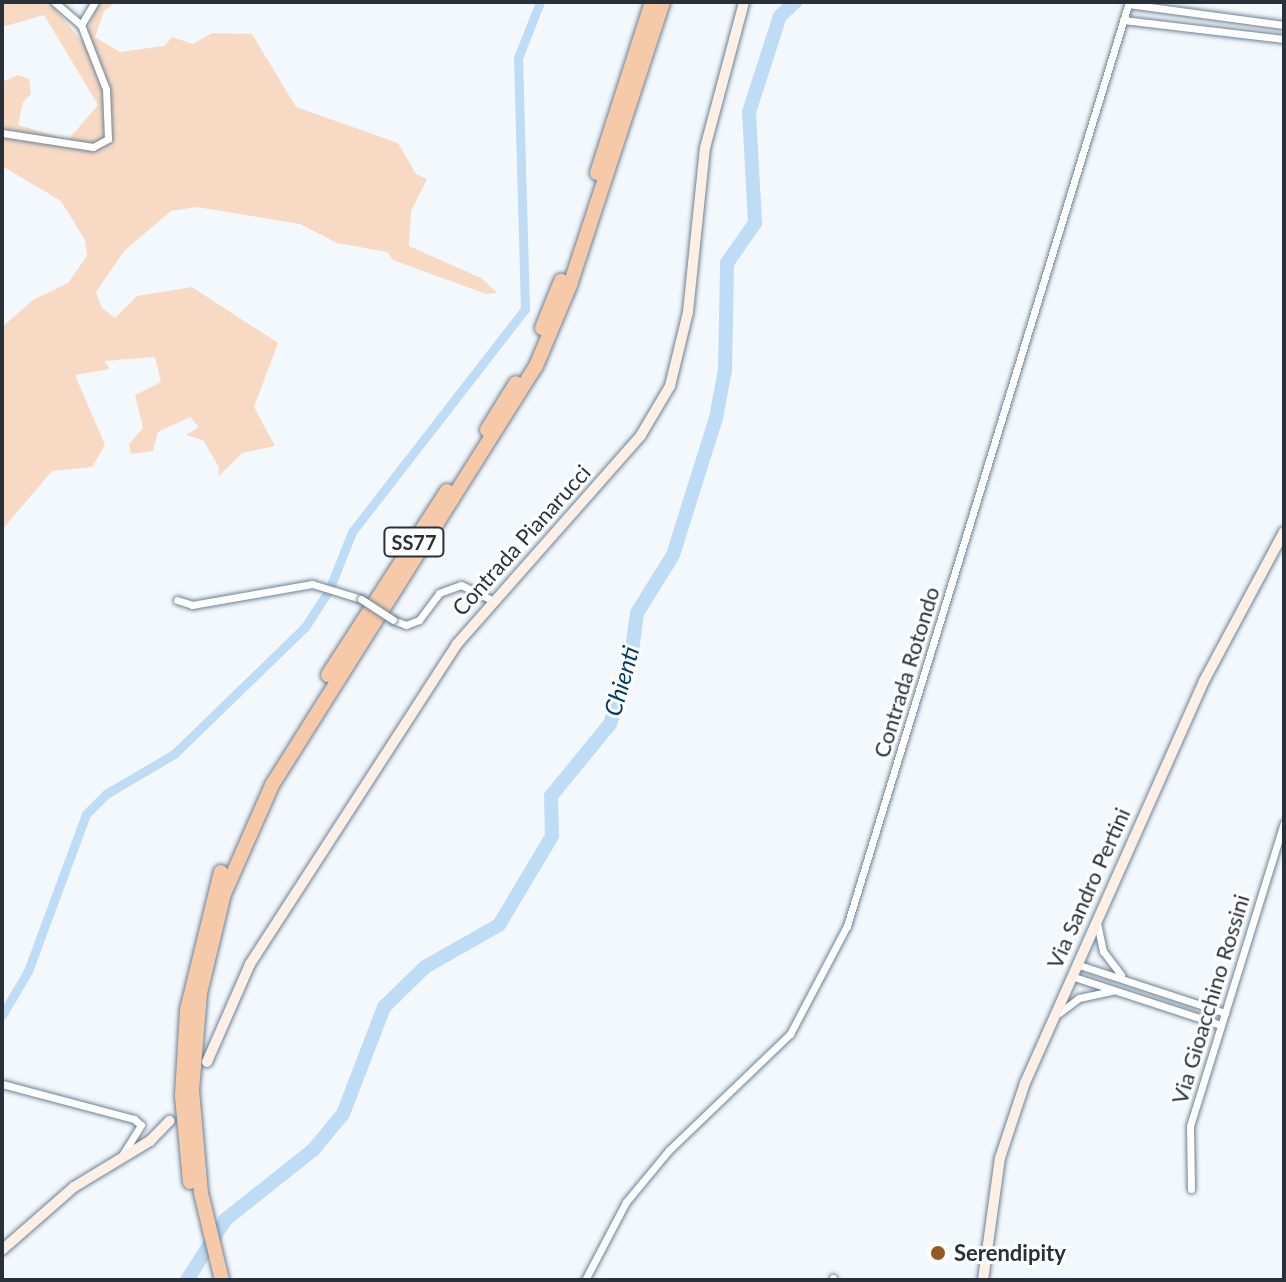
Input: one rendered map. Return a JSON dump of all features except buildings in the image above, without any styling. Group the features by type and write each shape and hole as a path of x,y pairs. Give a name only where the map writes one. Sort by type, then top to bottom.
{"highway":[{"name":"SS77","path":"222,1280 205,1237 186,1157 184,1039 203,928 227,855 281,751 527,361 561,283 652,2"},
{"name":"SS77","path":"212,1280 193,1121 194,1038 204,969 236,859 289,756 536,366 570,285 663,2"}],"street":[{"path":"2,133 93,147 108,139 109,101 81,25 55,2"},
{"path":"81,25 95,2"},
{"name":"Contrada Pianarucci","path":"207,1062 250,964 492,600 641,435 670,386 688,312 705,148 744,2"},
{"path":"1129,3 1284,25"},
{"name":"Contrada Rotondo","path":"585,1280 626,1202 669,1150 775,1053 827,973 847,926 1129,3"},
{"path":"1123,20 1284,39"},
{"name":"Via Sandro Pertini","path":"983,1280 1000,1158 1050,1025 1204,681 1284,532"},
{"path":"177,600 192,605 324,586 361,599 406,625 419,620 439,593 461,585 492,600"},
{"name":"Via Gioacchino Rossini","path":"1191,1189 1190,1126 1284,823"},
{"path":"1096,919 1108,961 1126,979"},
{"path":"1076,964 1225,1013"},
{"path":"1071,976 1221,1025"},
{"path":"1050,1025 1079,998 1118,990"},
{"path":"1164,1006 1168,993"},
{"path":"2,1084 134,1119 141,1125 120,1159"},
{"path":"2,1250 74,1187 120,1159 169,1121"}],"shaded area":[{"path":"2,2 50,2 82,42 99,2 117,2 104,11 95,37 120,52 164,46 172,37 193,44 212,33 252,34 296,107 398,143 416,174 427,179 411,211 409,246 481,278 497,293 486,294 393,260 387,252 337,243 300,224 197,207 171,211 124,251 96,292 102,308 115,318 137,296 192,287 278,343 254,407 275,446 242,453 218,477 219,467 203,440 186,435 199,427 190,417 158,432 153,451 131,454 129,444 143,428 135,395 161,382 155,357 104,361 110,369 75,375 105,445 92,467 52,471 2,530 2,327 33,300 68,283 87,256 85,240 61,201 2,166 2,82 18,75 29,79 31,94 23,102 18,125 68,140 98,105 44,15 2,27"}],"waterway":[{"path":"2,1015 28,971 86,814 106,794 174,754 305,627 329,590 352,532 525,309 518,58 540,2"},
{"name":"Chienti","path":"187,1280 226,1219 313,1150 343,1114 384,1007 425,967 499,925 552,836 551,796 610,724 630,665 637,613 673,555 716,418 725,370 727,263 755,223 749,112 780,16 795,2"}],"place":[{"name":"Serendipity","path":"938,1253"}]}
